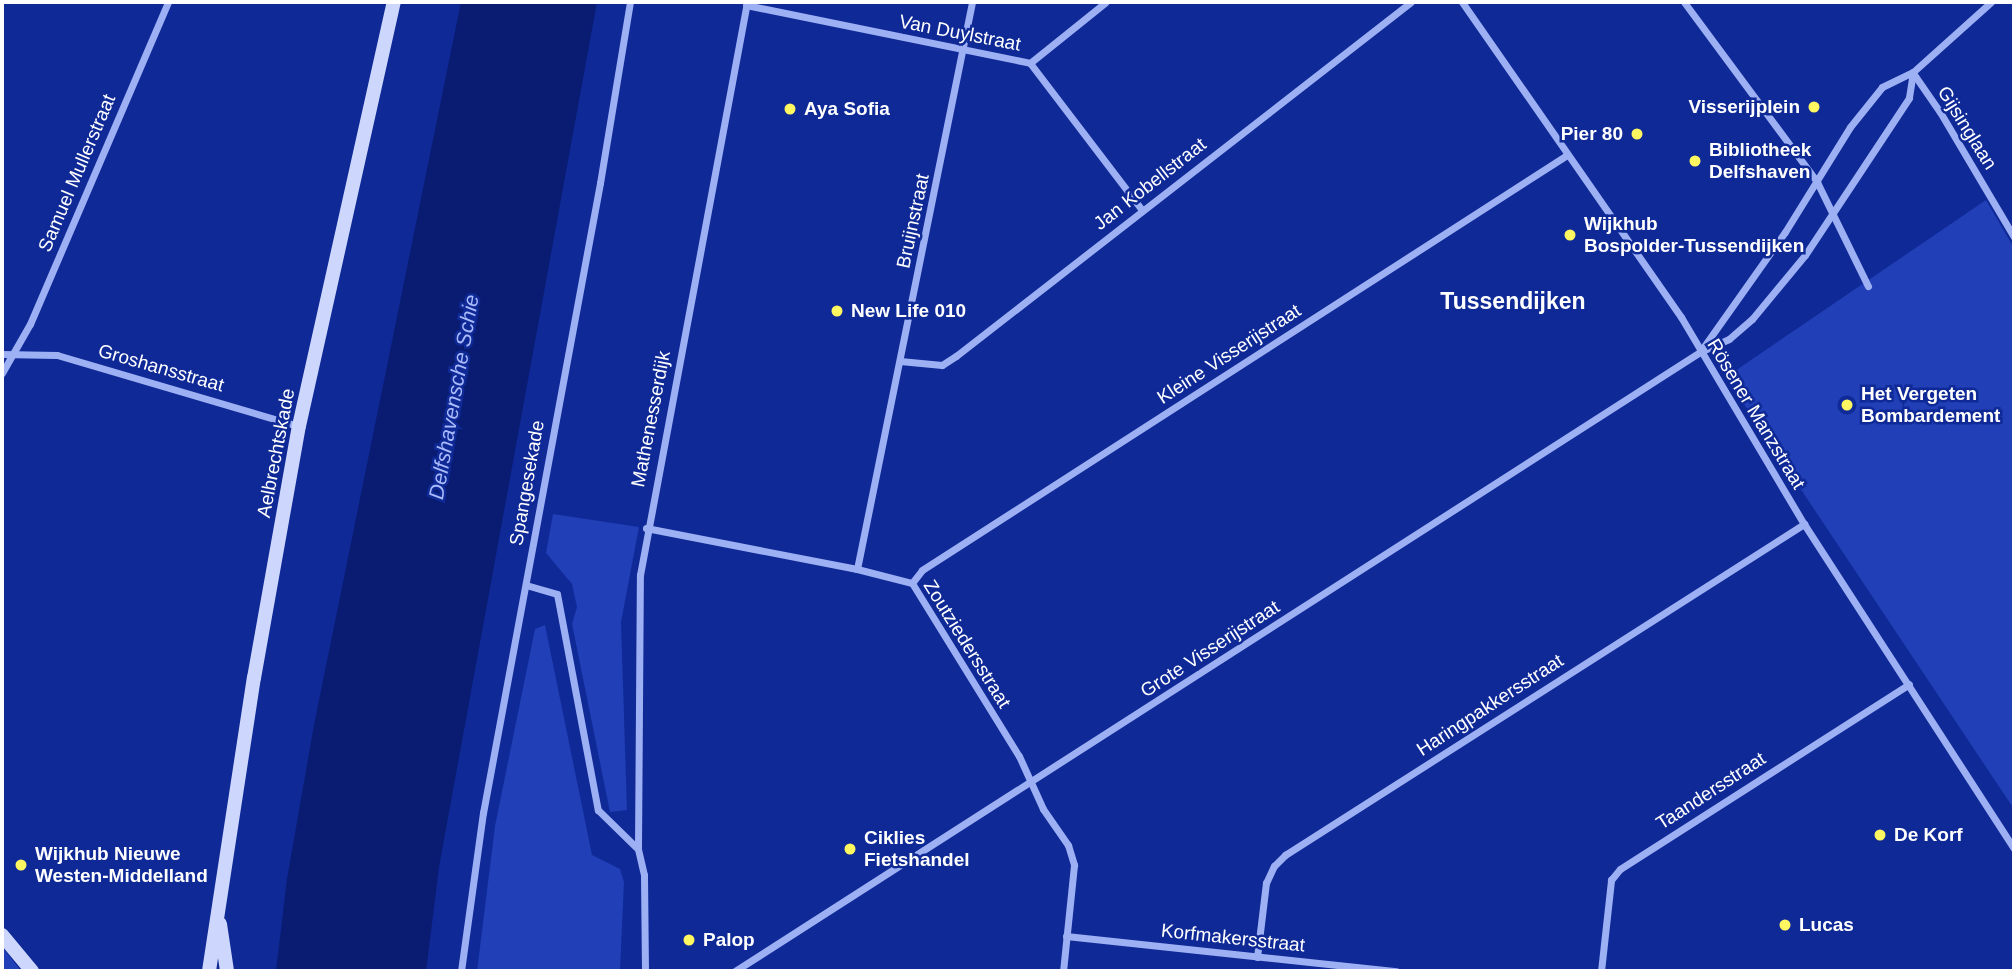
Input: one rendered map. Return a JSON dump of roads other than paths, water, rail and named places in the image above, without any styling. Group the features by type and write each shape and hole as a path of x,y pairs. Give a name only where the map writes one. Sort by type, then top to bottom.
{"street":[{"name":"Samuel Mullerstraat","path":"2,373 30,324 168,2"},
{"name":"Aelbrechtskade","path":"209,971 254,678 299,426 394,2"},
{"name":"Spangesekade","path":"461,971 483,813 600,183 630,2"},
{"name":"Bruijnstraat","path":"857,569 964,52 971,2"},
{"name":"Van Duylstraat","path":"747,3 964,52 1030,63 1107,2"},
{"name":"Jan Kobellstraat","path":"900,361 942,365 1411,2"},
{"name":"Rösener Manzstraat","path":"1462,2 1681,317 1804,524 2014,848"},
{"path":"1684,2 1817,181 1868,286"},
{"name":"Grote Visserijstraat","path":"1700,352 1785,232 1850,127 1882,87 1913,72 1991,2"},
{"name":"Mathenesserdijk","path":"645,971 644,875 638,848 639,575 747,3"},
{"path":"1030,63 1142,210"},
{"name":"Grote Visserijstraat","path":"735,971 1700,352 1729,339 1766,303 1834,213 1909,98 1913,72"},
{"name":"Gijsinglaan","path":"1913,72 1940,112 2014,237"},
{"name":"Kleine Visserijstraat","path":"912,583 922,570 1567,155"},
{"name":"Groshansstraat","path":"2,355 57,355 299,426"},
{"name":"Haringpakkersstraat","path":"1256,957 1266,883 1274,866 1285,855 1804,524"},
{"name":"Zoutziedersstraat","path":"646,528 857,569 912,583 1019,756 1044,809 1068,845 1074,865 1063,971"},
{"path":"526,585 557,594 598,810 638,848"},
{"name":"Taandersstraat","path":"1601,971 1611,880 1620,869 1909,684"},
{"name":"Aelbrechtskade","path":"219,917 227,971"},
{"path":"2,935 32,971"},
{"name":"Korfmakersstraat","path":"1066,936 1396,971"}],"water":[{"name":"Delfshavensche Schie","path":"461,2 597,2 439,867 426,971 276,971 287,879 314,725"}],"place":[{"name":"Visserijplein","path":"1814,107"},
{"name":"Aya Sofia","path":"790,109"},
{"name":"Pier 80","path":"1637,134"},
{"name":"Bibliotheek Delfshaven","path":"1695,161"},
{"name":"Wijkhub Bospolder-Tussendijken","path":"1570,235"},
{"name":"New Life 010","path":"837,311"},
{"name":"Het Vergeten Bombardement","path":"1847,405"},
{"name":"De Korf","path":"1880,835"},
{"name":"Ciklies Fietshandel","path":"850,849"},
{"name":"Wijkhub Nieuwe Westen-Middelland","path":"21,865"},
{"name":"Lucas","path":"1785,925"},
{"name":"Palop","path":"689,940"}],"district":[{"name":"Tussendijken","path":"1513,301"}]}
